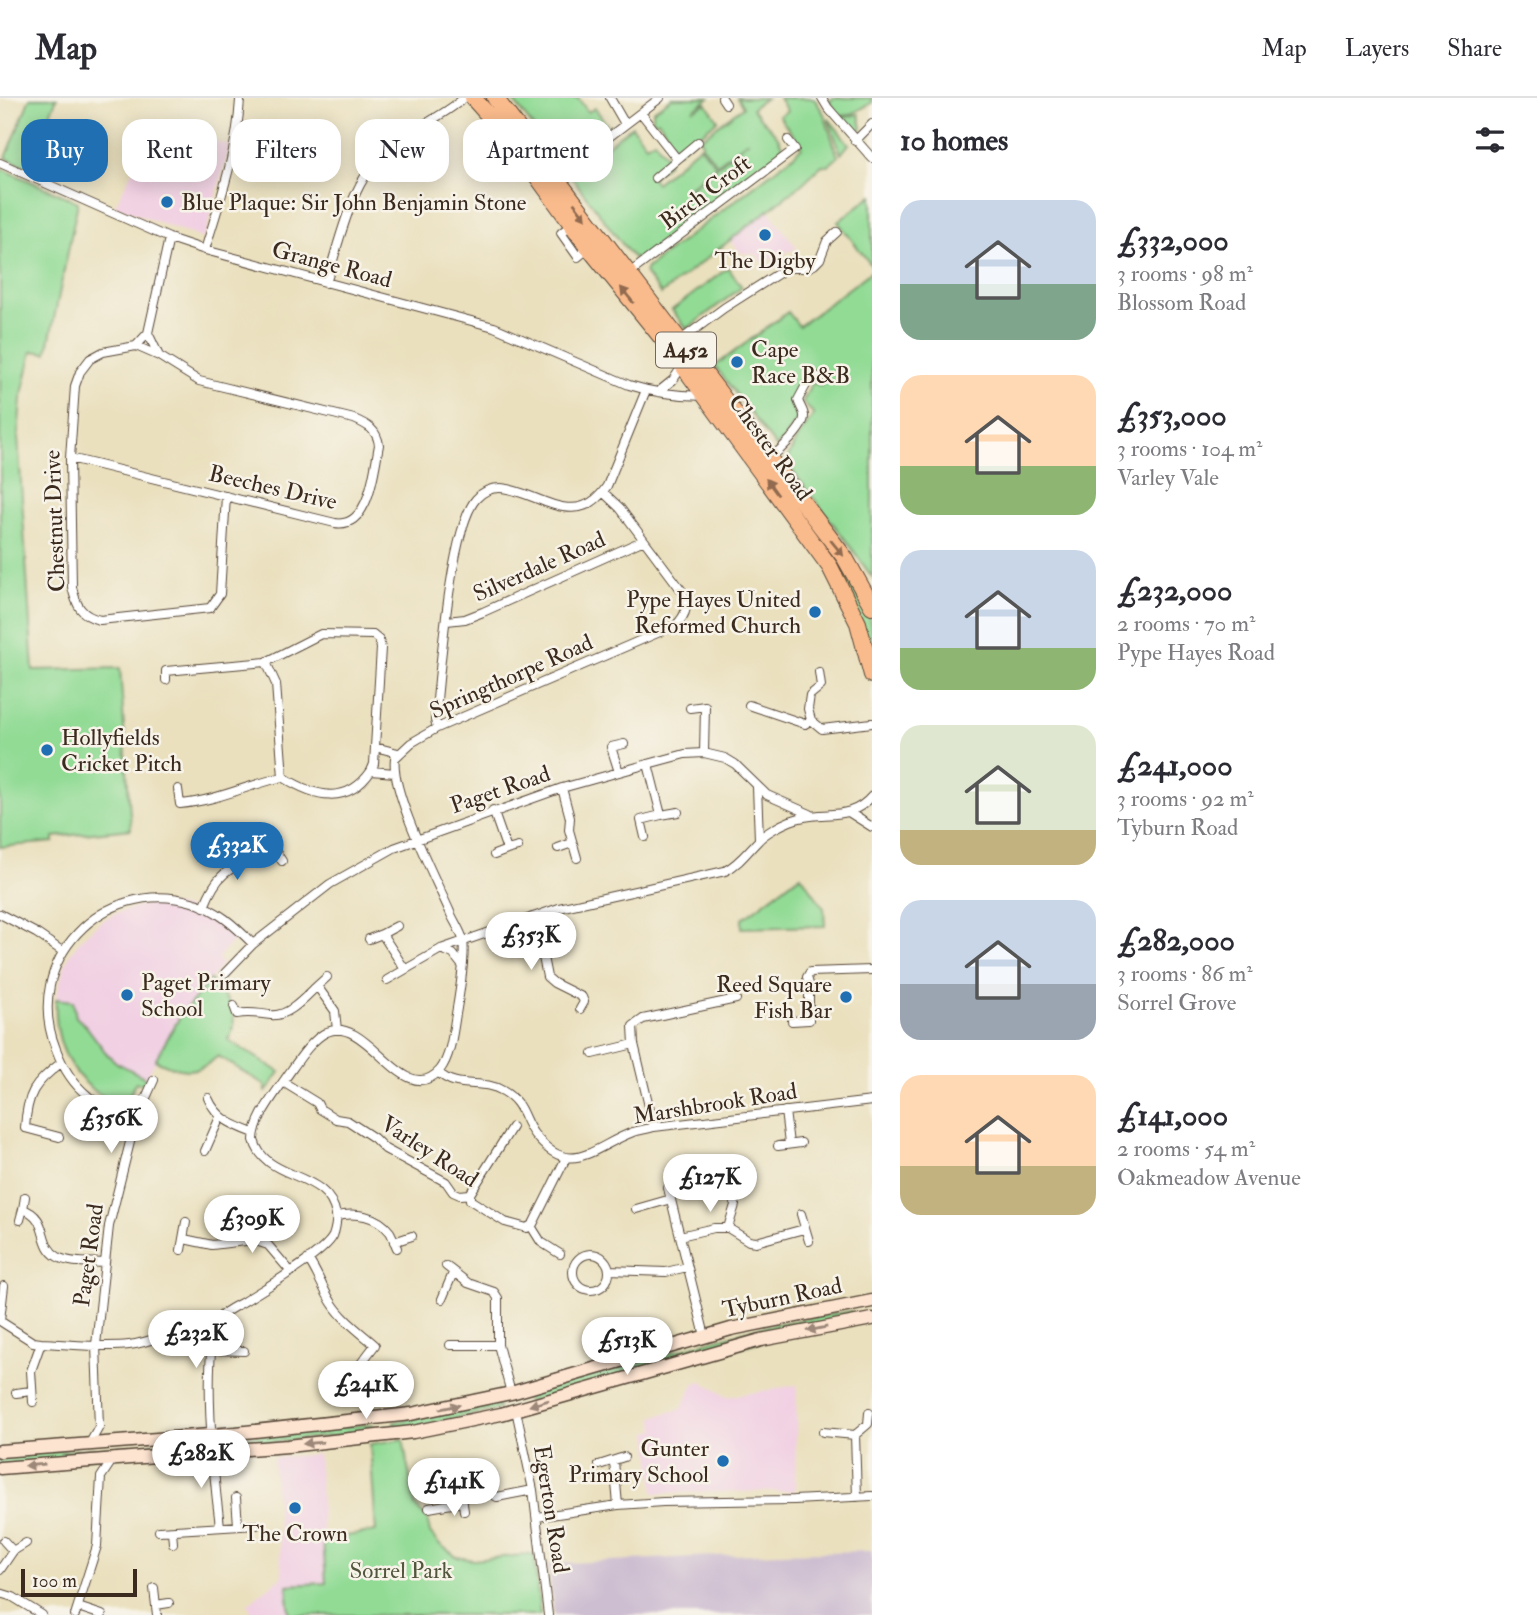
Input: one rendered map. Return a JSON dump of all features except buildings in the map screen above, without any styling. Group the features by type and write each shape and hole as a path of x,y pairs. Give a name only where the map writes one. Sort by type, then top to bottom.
{"highway":[{"name":"Chester Road","path":"473,98 501,118"},
{"name":"Chester Road","path":"495,98 513,143 571,225 675,345 683,365 706,396 724,410 769,459 812,530 846,596 864,641 872,675"},
{"name":"Chester Road","path":"558,182 628,274 675,345 812,530 845,558 872,606"}],"main road":[{"name":"Tyburn Road","path":"0,1451 347,1423 411,1414 511,1394 705,1336 788,1316 872,1301"},
{"name":"Tyburn Road","path":"0,1468 390,1436 464,1423 516,1410 761,1340 872,1319"},
{"path":"511,1394 516,1410"}],"street":[{"path":"326,283 355,192 368,172 394,144 464,98"},
{"path":"610,98 625,124"},
{"path":"613,133 660,98"},
{"path":"822,98 855,141 872,158"},
{"path":"205,250 238,129 239,99"},
{"path":"640,113 677,159"},
{"path":"855,141 872,124"},
{"name":"Birch Croft","path":"628,274 795,149 788,140"},
{"path":"655,178 698,142"},
{"name":"Grange Road","path":"0,163 169,238 205,250 494,327 620,382 646,390 706,396"},
{"path":"675,345 724,307 787,268 807,268 814,265 820,259 827,241 837,232"},
{"path":"135,346 148,333 169,238"},
{"path":"148,333 159,356"},
{"name":"Beeches Drive","path":"70,458 335,523 350,521 363,510 379,445 378,436 368,425 354,419 199,381 159,356 135,346"},
{"name":"Chestnut Drive","path":"135,346 103,352 90,359 80,372 75,386 70,458 72,587 76,605 92,618 100,620 202,611 215,603 220,594 226,496"},
{"path":"658,392 673,380 683,365"},
{"path":"769,459 791,439 804,419 805,415 798,400 812,374 820,378"},
{"path":"437,728 435,720 459,539 466,517 477,497 496,487 509,488 550,504 575,508 603,492 646,390"},
{"name":"Springthorpe Road","path":"398,753 437,728 676,625 686,611 686,599 620,508 603,492"},
{"name":"Silverdale Road","path":"447,621 465,619 483,612 644,540"},
{"path":"166,680 166,671 266,662 277,654 321,634 367,634 379,640 380,671 374,764 360,786 354,790 329,795 307,791 284,778 261,782 204,802 180,804 178,789"},
{"path":"266,662 276,684 284,778"},
{"path":"819,672 821,686 810,695 808,709 811,720 822,729 872,723"},
{"path":"690,708 705,706 714,701"},
{"path":"750,705 804,724 811,720"},
{"path":"704,753 705,706"},
{"path":"619,772 611,747 624,744"},
{"path":"254,1137 283,1082 316,1040 324,1034 346,1030 361,1037 391,1067 410,1078 428,1077 438,1072 448,1052 456,1018 463,940 397,786 395,758 398,753 375,747"},
{"name":"Paget Road","path":"225,973 253,944 330,884 370,859 418,837 493,810 648,764 685,754 704,753 725,758 776,801 810,814"},
{"path":"648,764 661,815"},
{"path":"371,771 395,773"},
{"path":"757,787 760,839"},
{"path":"562,788 577,858"},
{"path":"387,980 440,949 532,917 570,905 725,870 738,862 760,839 789,821 810,814 850,813 863,806 872,796"},
{"path":"493,810 507,850"},
{"path":"646,837 641,820 678,812"},
{"path":"850,813 872,827"},
{"path":"275,841 276,852 282,860"},
{"path":"558,848 572,844"},
{"path":"494,855 518,847"},
{"path":"204,907 216,882 225,872 238,864 276,852"},
{"path":"135,1122 87,1096 69,1077 61,1063 52,1041 47,1016 50,986 62,951 77,933 95,918 126,902 158,897 204,907 228,920 253,944"},
{"path":"0,914 62,951"},
{"path":"532,917 540,942 544,980 582,997 584,1002 580,1009"},
{"path":"369,939 397,926"},
{"path":"382,934 404,968"},
{"path":"440,949 453,954 462,967"},
{"path":"807,1032 807,977 810,972 872,970"},
{"path":"236,1014 255,1012 282,1015 327,977"},
{"path":"317,986 335,1011 337,1030"},
{"path":"654,1127 632,1030 639,1021 736,999"},
{"path":"792,1021 809,1020"},
{"path":"593,1054 634,1044"},
{"path":"25,1128 26,1108 36,1083 61,1063"},
{"path":"438,1072 453,1082 485,1084 505,1092 521,1105 533,1132 552,1151 566,1158 531,1226 541,1242 561,1254"},
{"name":"Paget Road","path":"99,1427 96,1345 104,1263 117,1188 135,1122 154,1080"},
{"name":"Varley Road","path":"283,1082 317,1103 320,1109 336,1119 348,1121 385,1149 446,1182 453,1192 460,1195 470,1194 470,1200 505,1223 521,1227 531,1226"},
{"path":"137,1089 147,1094"},
{"path":"208,1098 213,1110 220,1117 254,1137 264,1159 323,1190 336,1216 332,1238 291,1272 225,1312 214,1329 211,1350 211,1434 220,1527"},
{"name":"Marshbrook Road","path":"566,1158 586,1156 634,1132 654,1127 872,1101"},
{"path":"785,1111 789,1144"},
{"path":"205,1151 220,1117"},
{"path":"13,1126 59,1137"},
{"path":"470,1194 497,1159 512,1128"},
{"path":"778,1146 801,1143"},
{"path":"728,1228 735,1205 733,1186"},
{"path":"668,1188 705,1336"},
{"path":"20,1220 25,1197"},
{"path":"636,1209 671,1199"},
{"path":"23,1209 33,1212 39,1219 48,1246 56,1256 65,1260 104,1263"},
{"path":"336,1216 358,1212 389,1232 396,1245 412,1236"},
{"path":"801,1214 809,1241"},
{"path":"181,1250 186,1222"},
{"path":"680,1236 715,1228 728,1228 749,1241 756,1242 804,1229"},
{"path":"184,1239 212,1245 253,1240 268,1245 291,1272"},
{"path":"589,1254 599,1256 609,1270 604,1285 589,1290 576,1282 573,1274 575,1264 581,1257 589,1254"},
{"path":"307,1259 319,1274 324,1289 340,1314 378,1342 356,1370"},
{"path":"446,1266 468,1283 488,1288 498,1298 498,1345 511,1394"},
{"path":"609,1270 666,1272 687,1267"},
{"path":"442,1299 453,1273"},
{"path":"4,1286 0,1321 33,1342 96,1345 141,1343 184,1328 214,1329"},
{"path":"33,1402 31,1371 41,1343"},
{"path":"450,1345 498,1345"},
{"path":"211,1350 244,1351"},
{"path":"16,1393 31,1391"},
{"name":"Egerton Road","path":"516,1410 533,1490 548,1615"},
{"path":"823,1432 855,1435 868,1424 869,1413"},
{"path":"90,1443 99,1427 110,1442"},
{"path":"855,1435 857,1497"},
{"path":"599,1465 624,1457"},
{"path":"102,1615 76,1611 97,1546 101,1477 113,1460"},
{"path":"614,1461 618,1505"},
{"path":"85,1462 101,1477"},
{"path":"429,1508 457,1503 462,1497 489,1492 497,1497 533,1490"},
{"path":"537,1517 618,1505 663,1502 872,1496"},
{"path":"462,1497 464,1511"},
{"path":"236,1498 238,1525"},
{"path":"159,1531 257,1525"},
{"path":"172,1531 173,1544"},
{"path":"4,1541 13,1551"},
{"path":"0,1570 13,1551 26,1543"},
{"path":"154,1588 157,1615"},
{"path":"0,1593 13,1597 42,1615"},
{"path":"156,1605 169,1603"}],"shaded area":[{"path":"217,142 230,145 204,239 115,206 127,182 217,182"},
{"name":"The Digby","path":"768,210 797,248 762,262 756,254 741,253 730,240"},
{"name":"Paget Primary School","path":"158,904 203,913 236,937 218,958 222,965 181,1015 146,1078 117,1063 107,1054 76,1017 73,1001 56,999 70,954 82,938 114,914 144,905"},
{"name":"Gunter Primary School","path":"703,1382 727,1397 797,1385 795,1491 654,1493 648,1432 656,1430 653,1417 681,1409 695,1383"},
{"path":"318,1454 328,1615 253,1615 248,1604 282,1576 273,1458"},
{"path":"872,1551 872,1615 554,1615 548,1564"}],"green space":[{"path":"30,98 57,98 48,119 22,119"},
{"path":"511,98 578,98 588,112 595,108 603,119 527,119"},
{"path":"672,98 709,98 693,110 706,103 718,120 678,152 668,138 663,136 667,133 658,120 653,123 653,111"},
{"path":"737,98 766,98 752,108 779,139 782,151 640,259 633,258 575,182 613,182 613,141 632,126 646,145 654,140 668,158 668,163 652,178 656,183 700,146 716,165 686,192 749,140 717,164 701,145 703,143 700,139 743,107"},
{"path":"779,98 814,98 824,114 838,157 828,166 822,165 802,184 661,294 645,273 647,268 802,147 779,116 787,111"},
{"path":"834,98 872,98 872,103 850,115 839,116 829,101"},
{"path":"859,114 862,128 856,134 841,118"},
{"path":"828,118 849,144 841,154"},
{"path":"21,120 21,164 6,158"},
{"path":"0,168 21,177 21,182 32,182 78,202 47,353 32,351 21,399 18,436 33,670 120,668 131,829 54,837 54,842 0,847"},
{"path":"872,195 872,266 838,222"},
{"path":"728,268 742,287 687,329 672,310"},
{"path":"872,271 872,577 786,462 795,442 814,414 803,401 812,383 821,385 825,375 810,368 790,406 797,412 798,418 784,440 776,447 715,366 788,312 799,326"},
{"path":"817,530 843,563 870,617 872,651 813,535"},
{"path":"801,875 824,908 825,926 742,928 742,919"},
{"path":"210,980 231,1007 234,1023 228,1040 280,1072 266,1092 265,1085 218,1056 202,1067 188,1070 155,1060 181,1015"},
{"path":"56,999 73,1001 76,1017 107,1054 117,1063 146,1078 143,1084 135,1083 124,1108 93,1089 71,1065 59,1035"},
{"path":"851,1311 850,1318 528,1402 526,1399 527,1395 713,1340 770,1325"},
{"path":"496,1403 499,1409 396,1431 394,1422"},
{"path":"372,1424 375,1429 384,1431 230,1446 228,1444 230,1438"},
{"name":"Sorrel Park","path":"403,1439 415,1506 427,1518 430,1533 438,1543 457,1557 473,1560 534,1554 540,1615 290,1615 287,1585 326,1583 323,1540 376,1531 370,1444"},
{"path":"198,1441 198,1448 0,1465 0,1455"}],"place":[{"name":"Blue Plaque: Sir John Benjamin Stone","path":"167,202"},
{"name":"The Digby","path":"765,235"},
{"name":"Cape Race B&B","path":"737,362"},
{"name":"Pype Hayes United Reformed Church","path":"815,612"},
{"name":"Hollyfields Cricket Pitch","path":"47,750"},
{"name":"Paget Primary School","path":"127,995"},
{"name":"Reed Square Fish Bar","path":"846,997"},
{"name":"Gunter Primary School","path":"723,1461"},
{"name":"The Crown","path":"295,1508"}]}
